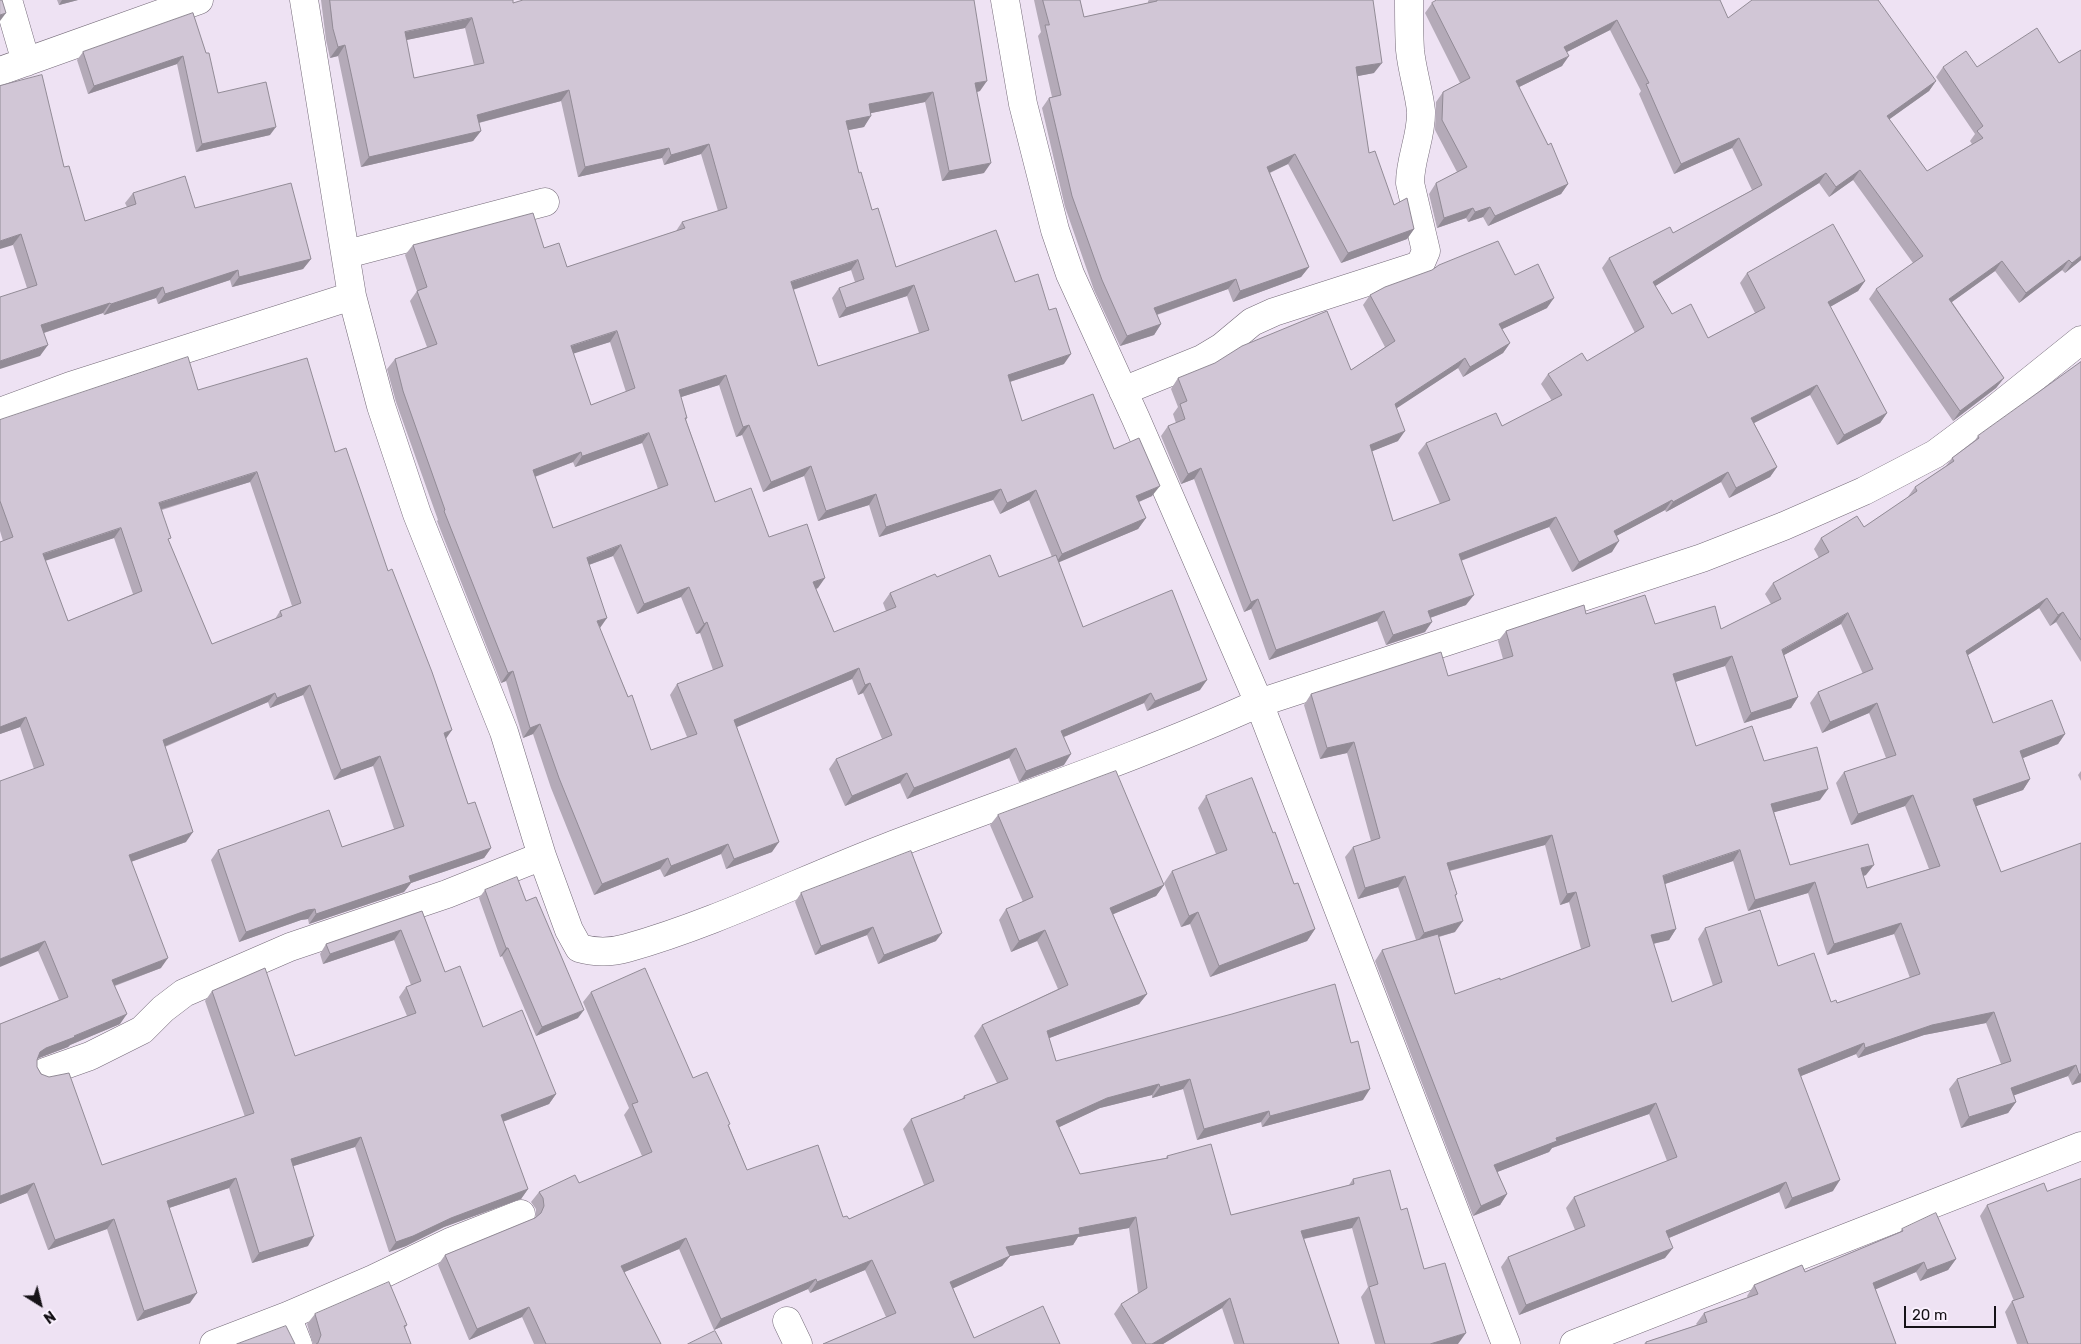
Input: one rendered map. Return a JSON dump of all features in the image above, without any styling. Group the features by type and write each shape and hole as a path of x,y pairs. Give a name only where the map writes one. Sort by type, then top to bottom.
{"street":[{"path":"8,0 26,62"},
{"path":"0,71 199,0"},
{"path":"304,0 347,254 352,296 381,406 417,514 504,732 542,856 569,930 579,948 595,953 626,949 736,910 884,848 1193,733 1259,703 1702,558 1864,491 1935,454 1994,410 2081,340"},
{"path":"1006,0 1023,104 1055,230 1070,274 1124,392 1259,703 1506,1344"},
{"path":"1124,392 1202,359 1222,347 1252,322 1274,312 1420,265 1426,251 1410,183 1410,173 1421,112 1410,50 1409,0"},
{"path":"347,254 545,202"},
{"path":"0,412 70,386 352,296"},
{"path":"45,1072 90,1056 142,1030 163,1009 184,994 290,947 447,894 542,856"},
{"path":"1574,1344 2081,1146"},
{"path":"214,1344 287,1316 373,1279 450,1242 521,1214"},
{"path":"287,1316 298,1344"}],"building":[{"path":"0,0 2,0 6,13 0,15"},
{"path":"330,0 513,0 513,3 523,0 974,0 987,81 975,83 991,163 949,171 933,92 869,104 871,116 846,121 859,173 861,172 872,210 878,208 896,267 996,230 1015,282 1038,274 1049,310 1056,308 1071,354 1008,375 1022,421 1093,394 1114,449 1139,438 1160,486 1136,496 1146,518 1062,554 1036,490 1007,503 1001,489 886,527 876,494 826,511 811,466 771,482 749,425 743,427 726,375 679,390 687,418 685,418 715,502 751,488 769,537 807,524 825,578 813,582 834,632 896,607 890,593 935,574 937,577 990,555 999,577 1056,555 1083,627 1172,590 1207,680 1155,701 1151,693 1061,731 1071,754 1026,771 1016,748 914,788 907,773 852,796 836,759 892,735 870,683 865,685 859,668 734,720 779,842 734,859 728,844 671,866 668,858 602,884 559,778 540,724 530,728 513,671 508,673 444,511 403,391 395,359 437,344 417,291 427,287 413,245 533,213 544,248 559,243 567,267 685,228 682,222 727,208 709,144 671,155 669,148 585,167 569,90 477,115 481,131 369,157 345,45 338,47 333,29","holes":["472,18 484,63 414,78 405,32","858,260 864,279 839,288 846,308 914,285 929,330 818,366 791,282","617,331 635,388 591,405 571,346","649,433 668,485 553,528 533,470 581,452 582,456","621,545 644,604 689,587 704,624 707,622 723,666 677,684 697,734 651,750 632,695 628,697 597,621 607,618 587,558"]},
{"path":"1043,0 1080,0 1084,17 1157,0 1373,0 1382,63 1356,67 1369,153 1375,151 1394,205 1407,198 1414,229 1348,253 1295,154 1267,167 1309,267 1240,291 1236,279 1154,308 1161,324 1127,336 1102,280 1072,196 1049,98 1061,95 1045,25 1049,25"},
{"path":"1437,0 1720,0 1728,18 1752,0 1878,0 1936,81 1887,116 1927,171 1983,138 1977,131 1983,126 1943,67 1966,51 1977,67 2037,28 2059,63 2081,50 2081,256 2072,263 2069,260 2026,293 2002,261 1949,299 2004,378 1960,411 1876,289 1923,256 1860,170 1836,187 1826,173 1653,282 1672,314 1691,304 1708,338 1765,308 1747,273 1833,224 1865,281 1828,302 1887,413 1844,435 1817,385 1751,418 1777,467 1736,488 1728,472 1614,531 1619,541 1579,562 1556,517 1459,554 1474,595 1428,611 1432,622 1393,635 1384,611 1276,650 1258,599 1251,602 1201,468 1188,474 1168,426 1185,419 1180,404 1187,401 1178,378 1215,363 1242,346 1327,311 1351,370 1395,341 1370,295 1385,287 1432,270 1439,265 1498,241 1515,275 1538,264 1554,298 1499,324 1510,343 1470,367 1465,358 1395,404 1405,431 1370,445 1393,521 1450,500 1426,443 1496,413 1502,426 1562,395 1548,374 1582,353 1587,361 1644,327 1609,258 1670,227 1673,233 1762,185 1739,138 1681,164 1646,84 1649,83 1617,20 1564,47 1569,56 1516,81 1548,145 1551,143 1568,184 1495,216 1490,207 1475,212 1473,208 1444,218 1436,183 1467,167 1442,120 1443,92 1470,78 1432,3"},
{"path":"193,13 206,53 209,53 218,93 266,82 276,127 202,144 183,56 94,86 83,52"},
{"path":"42,75 64,167 69,166 85,221 136,204 133,193 185,176 195,208 291,183 311,259 239,277 238,270 165,294 163,287 41,325 48,345 0,361 0,297 37,285 21,234 0,241 0,86"},
{"path":"188,357 198,390 307,358 335,452 346,448 388,571 392,569 432,672 452,730 444,733 468,804 475,802 491,848 409,876 411,882 316,914 315,909 308,910 246,932 218,850 329,810 342,847 404,826 380,756 341,770 310,685 277,698 275,693 163,740 193,832 129,855 168,958 112,980 127,1014 46,1048 40,1052 37,1060 37,1067 41,1074 49,1077 69,1073 102,1165 254,1113 212,991 265,968 295,1056 416,1013 406,987 421,981 401,930 330,954 326,944 422,911 445,972 460,966 483,1027 522,1010 556,1094 501,1115 528,1189 451,1218 396,1242 361,1137 291,1159 314,1236 259,1253 236,1178 167,1201 197,1293 144,1311 114,1219 55,1240 34,1183 0,1196 0,1024 68,997 45,941 0,959 0,781 44,765 26,717 0,727 0,542 13,537 0,501 0,420","holes":["257,472 301,603 280,611 282,616 212,644 168,539 171,538 159,503","121,528 142,591 68,621 43,554"]},
{"path":"2081,362 2081,640 2063,612 2058,615 2047,598 1966,651 1993,723 2052,700 2065,734 2020,751 2030,779 1973,799 2001,872 2081,843 2081,1074 2079,1074 2076,1065 2011,1088 2016,1102 1969,1117 1957,1079 2011,1061 1994,1012 1932,1025 1865,1048 1864,1043 1798,1069 1840,1180 1792,1198 1786,1182 1666,1231 1673,1248 1526,1305 1508,1257 1585,1226 1574,1197 1677,1157 1656,1103 1556,1138 1557,1141 1494,1165 1507,1194 1481,1206 1382,950 1438,934 1455,994 1500,978 1500,980 1590,946 1576,892 1567,894 1552,835 1447,863 1463,921 1424,933 1405,876 1365,888 1353,847 1380,838 1354,742 1327,748 1311,694 1441,652 1448,676 1513,656 1506,631 1584,605 1586,614 1645,595 1655,624 1715,606 1721,629 1781,599 1773,583 1829,552 1821,538 1857,516 1864,527 1917,491 1915,487 1954,461 1952,458 1979,438 1978,436","holes":["1848,613 1873,669 1818,692 1830,722 1877,703 1896,755 1844,772 1858,814 1913,795 1940,866 1867,888 1861,868 1874,865 1868,844 1790,865 1771,804 1828,789 1817,747 1764,761 1752,726 1696,746 1673,674 1732,656 1751,713 1798,697 1782,650","1740,850 1755,900 1815,882 1834,944 1901,923 1920,974 1837,1003 1836,1000 1831,1002 1814,953 1778,966 1760,910 1705,928 1722,982 1672,1002 1651,935 1676,929 1663,876"]},
{"path":"1116,771 1164,885 1110,908 1147,994 1047,1031 1056,1061 1232,1014 1335,984 1351,1043 1358,1041 1370,1089 1270,1116 1269,1111 1204,1129 1190,1079 1160,1087 1159,1084 1107,1098 1056,1121 1080,1174 1168,1158 1167,1156 1211,1144 1231,1215 1354,1184 1353,1179 1390,1170 1401,1210 1407,1208 1424,1269 1445,1263 1466,1333 1430,1344 1385,1344 1369,1287 1378,1284 1359,1217 1301,1231 1339,1344 1244,1344 1230,1298 1152,1344 1146,1344 1121,1304 1147,1288 1136,1217 1079,1228 1080,1234 1006,1247 1010,1256 950,1282 974,1338 1043,1306 1060,1344 823,1344 896,1313 872,1260 817,1282 816,1279 721,1319 686,1238 621,1266 661,1344 546,1344 529,1307 477,1329 445,1255 535,1218 541,1213 544,1206 543,1198 539,1192 575,1175 579,1183 652,1152 632,1104 638,1102 591,992 645,968 693,1078 707,1072 730,1124 728,1125 747,1170 818,1145 843,1217 847,1216 849,1219 934,1181 911,1119 1008,1079 982,1025 1068,985 1045,930 1019,941 1006,909 1033,897 998,815"},
{"path":"1252,778 1294,884 1298,883 1315,929 1219,966 1198,912 1189,916 1172,871 1227,850 1206,796"},
{"path":"911,851 942,933 884,955 873,927 821,946 801,893"},
{"path":"517,877 526,901 536,897 584,1010 542,1027 508,948 506,948 485,890"},
{"path":"2081,1179 2081,1344 2028,1344 2012,1301 2024,1297 1987,1205 2044,1183 2047,1191"},
{"path":"1936,1213 1956,1259 1927,1270 1924,1262 1873,1283 1896,1344 1646,1344 1646,1342 1707,1322 1704,1313 1758,1294 1754,1285 1802,1265 1805,1272 1903,1231 1902,1229"},
{"path":"389,1282 407,1325 404,1326 411,1344 316,1344 321,1335 315,1314"},
{"path":"286,1326 295,1344 237,1344"},
{"path":"715,1331 722,1344 688,1344"}]}
